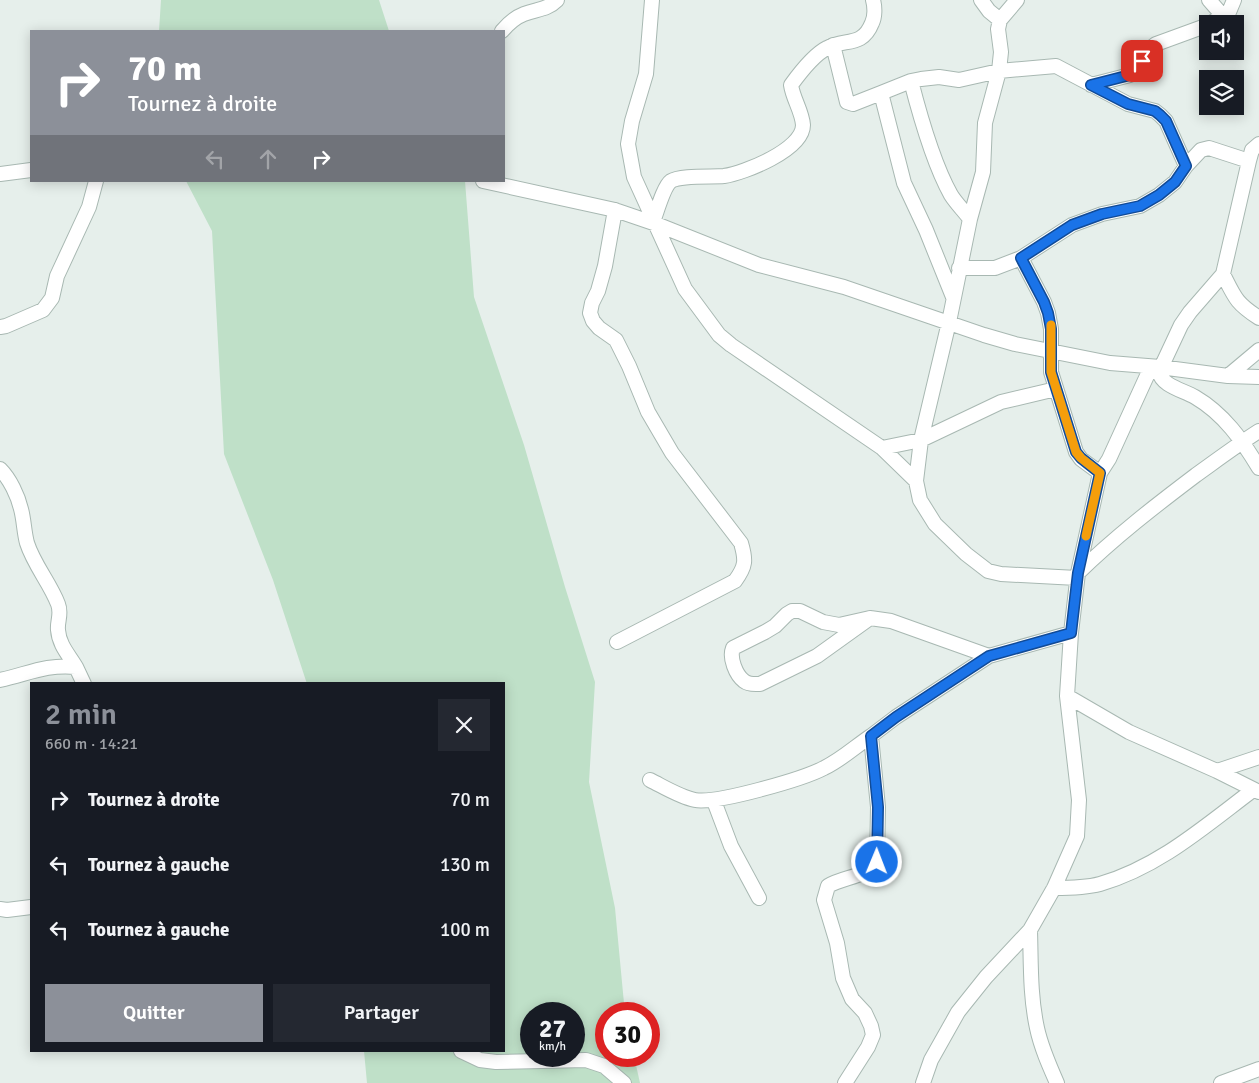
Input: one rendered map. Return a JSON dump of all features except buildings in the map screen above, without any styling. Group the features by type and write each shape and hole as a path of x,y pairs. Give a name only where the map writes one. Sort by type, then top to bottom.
{"street":[{"path":"503,30 524,14 546,9 557,0"},
{"path":"652,0 646,74 632,121 628,144 638,189 685,288 719,335 731,346 882,448 916,481"},
{"path":"655,222 667,187 673,180 724,176 752,168 794,144 801,134 803,125 799,108 792,94 791,85 824,49 833,45 860,40 869,31 874,20 873,0"},
{"path":"981,0 1000,20"},
{"path":"1017,0 1000,20 998,29 1001,52 999,71 985,123 983,172 970,220 949,322 921,440 916,481 920,500 935,524 966,554 988,571 1000,574 1078,576 1129,526 1243,441 1259,432"},
{"path":"1209,0 1222,15"},
{"path":"1224,15 1229,12 1234,0"},
{"path":"1091,85 1130,75 1156,44 1199,27"},
{"path":"833,45 847,102 852,104 911,81 940,78 959,80 999,71 1056,66 1128,104 1155,111 1166,121 1186,166"},
{"path":"911,81 922,121 943,179 952,196 970,220"},
{"path":"880,93 904,183 945,274 953,298"},
{"path":"923,1083 931,1060 958,1012 986,977 1030,930 1054,888 1077,836 1079,800 1067,696 1071,633 1078,576 1100,473 1109,459 1155,367 1190,312 1223,274 1252,150 1259,144"},
{"path":"959,268 995,268 1021,258 1072,225 1102,214 1140,206 1159,195 1175,182 1186,166 1201,150 1209,148 1249,161"},
{"path":"0,174 30,170"},
{"path":"0,327 43,310 52,298 57,276 89,207 96,182"},
{"path":"488,182 615,210 655,222 758,265 844,287 1015,344 1110,363 1228,376 1259,377"},
{"path":"615,210 605,266 590,313 593,321 616,340 630,366 648,412 672,453 741,543 745,557 743,570 735,581 617,642"},
{"path":"1021,258 1048,313 1051,329 1051,372 1076,452 1100,473"},
{"path":"1223,274 1237,302 1259,318"},
{"path":"1228,376 1259,350"},
{"path":"1155,367 1163,381 1196,397 1218,412 1243,441 1259,468"},
{"path":"882,448 921,440 1001,402 1056,388"},
{"path":"0,469 18,502 32,557 51,588 59,606 58,627 60,643 76,667 83,682"},
{"path":"870,618 817,656 760,684 744,681 732,659 733,648 765,632 792,611 800,611 822,622 839,625 870,618 891,621 989,656"},
{"path":"650,780 687,798 714,801 807,776 827,767 896,717 989,656 1071,633"},
{"path":"0,680 46,667 76,667"},
{"path":"1054,888 1077,888 1099,884 1132,873 1180,846 1256,791 1217,771 1129,732 1067,696"},
{"path":"845,1083 868,1047 873,1035 872,1026 852,999 843,978 837,943 824,900 828,886 836,881 863,874 872,869 877,862 878,807 871,736"},
{"path":"1217,771 1259,757"},
{"path":"714,801 731,846 758,898"},
{"path":"0,909 30,907"},
{"path":"1030,930 1032,989 1036,1028 1045,1057 1057,1083"},
{"path":"463,1052 480,1060 496,1062 586,1060 604,1066 624,1083"},
{"path":"1221,1083 1259,1069"}],"green space":[{"path":"161,0 379,0 389,30 159,30"},
{"path":"187,182 465,182 474,297 524,445 595,682 589,782 615,908 624,1002 595,1002 595,1067 636,1067 640,1083 367,1083 364,1052 505,1052 505,682 306,682 273,580 224,454 212,231"}],"slow traffic":[{"path":"1051,325 1051,372 1076,452 1100,473 1086,536"}],"route":[{"path":"877,862 878,807 871,736 896,717 989,656 1071,633 1078,573 1100,473 1076,452 1051,372 1051,329 1048,313 1021,258 1072,225 1102,214 1140,206 1159,195 1175,182 1186,166 1166,121 1160,115 1155,111 1128,104 1091,85 1130,75 1142,61"}]}
